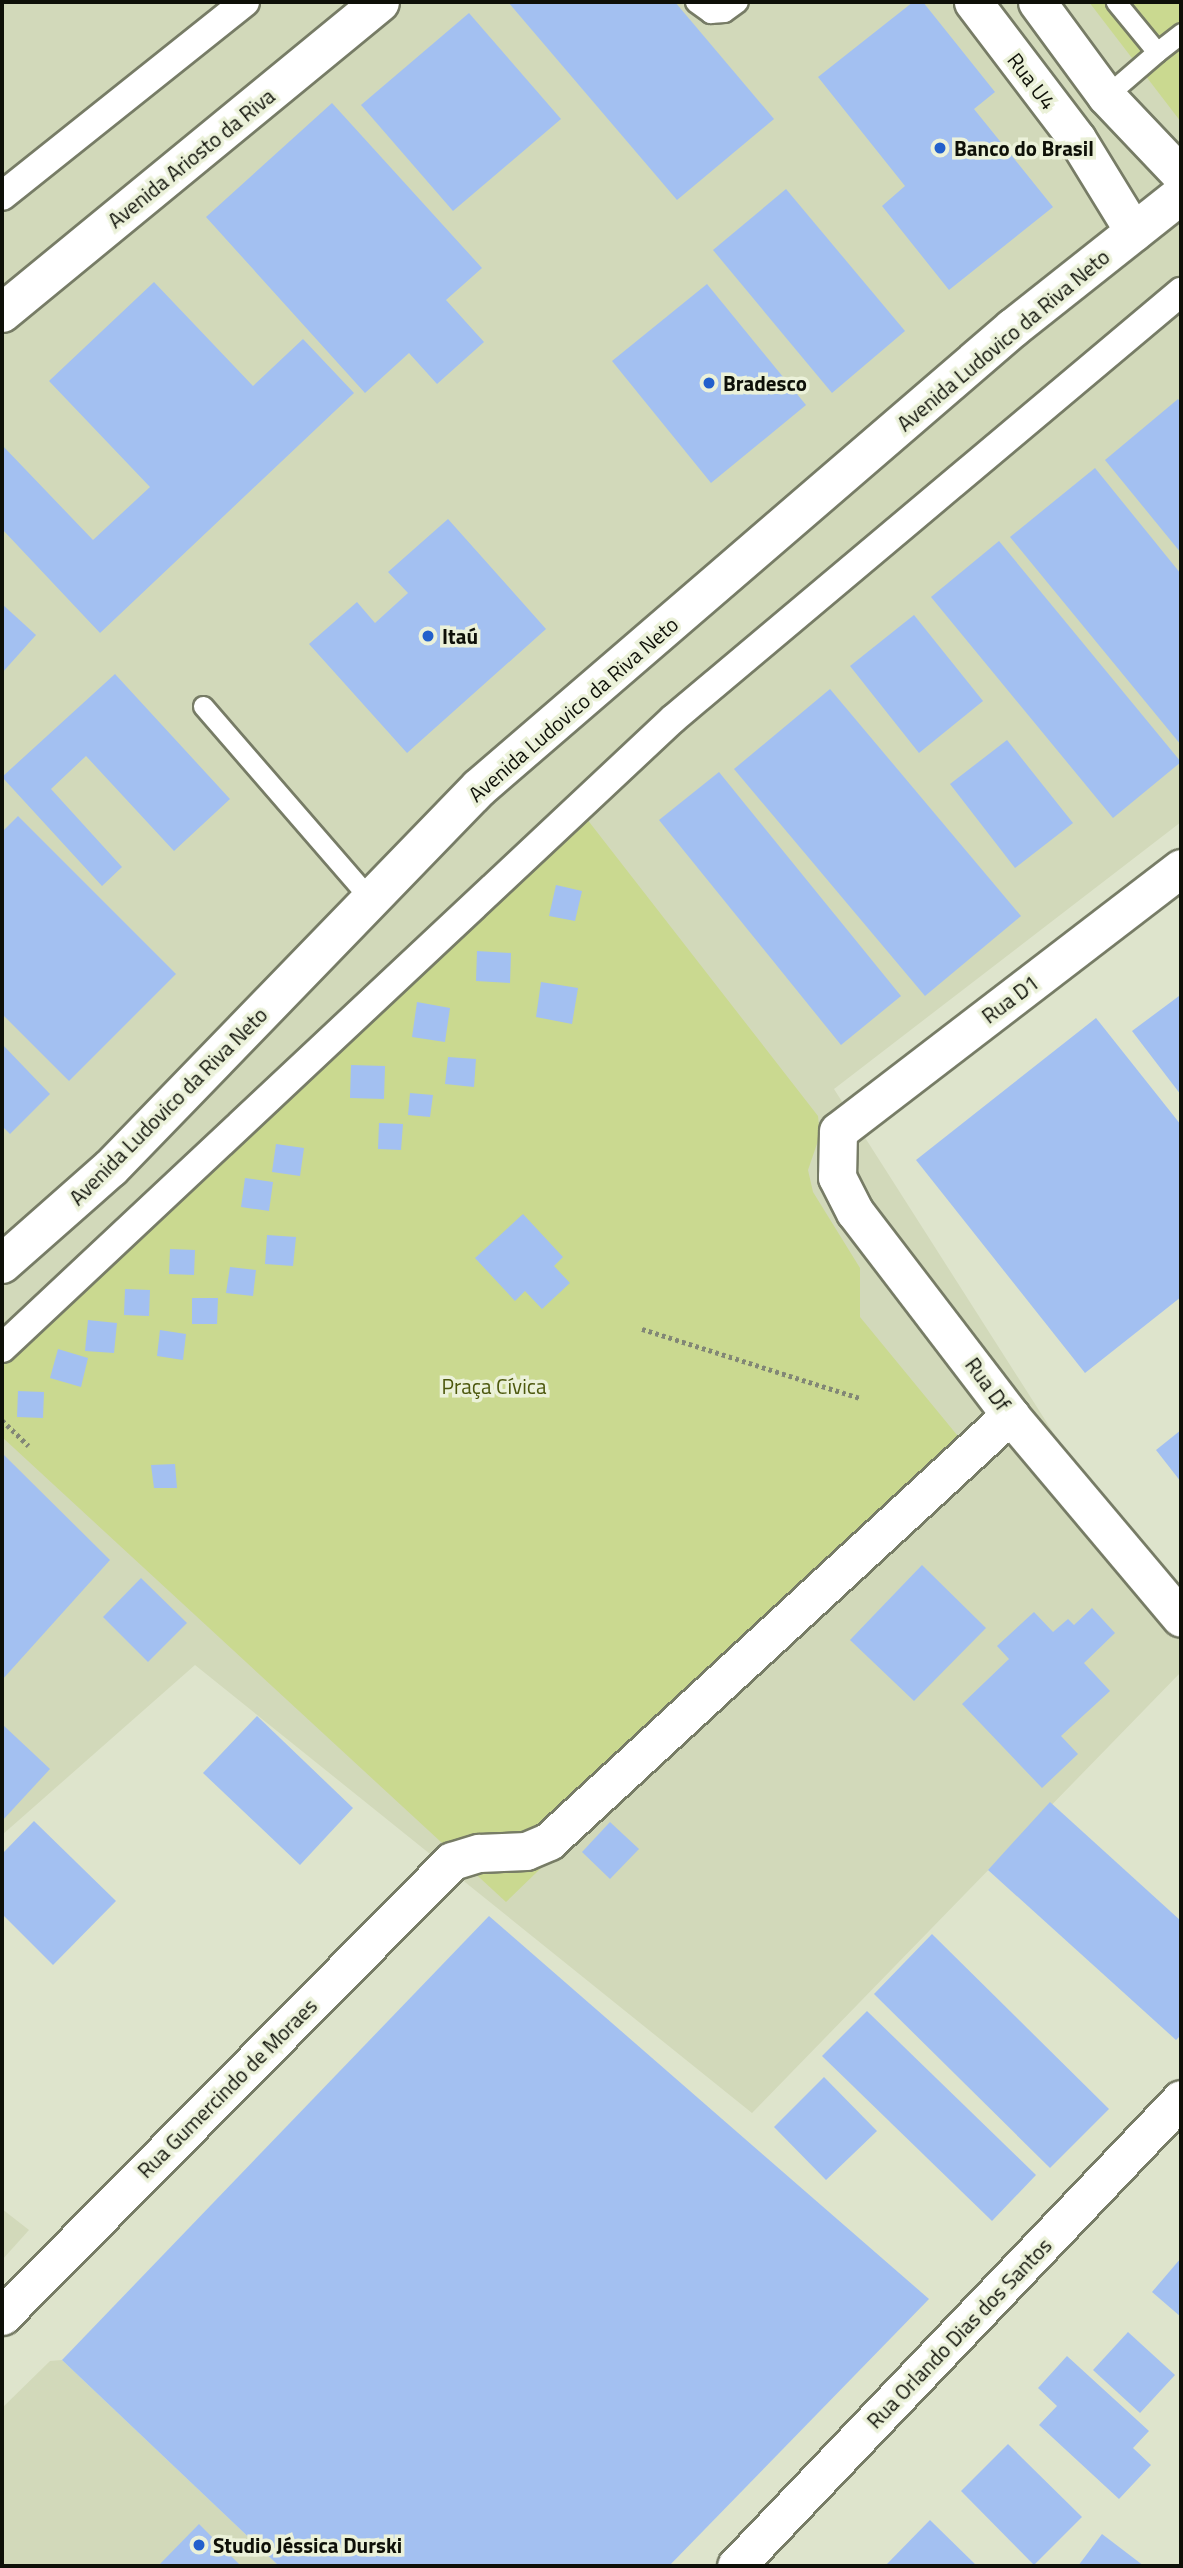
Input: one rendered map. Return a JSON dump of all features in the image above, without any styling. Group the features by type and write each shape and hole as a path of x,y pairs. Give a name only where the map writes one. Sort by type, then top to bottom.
{"street":[{"path":"2,196 245,2"},
{"name":"Avenida Ariosto da Riva","path":"2,313 380,2"},
{"name":"Rua U4","path":"973,2 1077,139 1134,232"},
{"path":"1037,2 1106,96 1181,175"},
{"name":"Avenida Ludovico da Riva Neto","path":"2,1264 111,1168 480,788 1013,328 1181,195"},
{"path":"2,1348 673,719 1181,292"},
{"name":"Rua D1","path":"838,1131 1181,868"},
{"name":"Rua Df","path":"838,1131 837,1177 855,1212 1010,1415 1181,1618"},
{"name":"Rua Gumercindo de Moraes","path":"2,2316 452,1861 479,1853 526,1851 549,1841 1010,1415"},
{"name":"Rua Orlando Dias dos Santos","path":"736,2566 1181,2099"}],"lane":[{"path":"695,2 710,13 724,12 738,2"},
{"path":"1116,2 1157,52"},
{"path":"1106,96 1181,33"},
{"path":"203,706 371,900"}],"path":[{"path":"642,1329 860,1398"},
{"path":"2,1420 29,1446"}],"shaded area":[{"path":"2,2 1181,2 1181,822 834,1089 1181,1633 1181,1672 752,2113 195,1665 2,1835"},
{"path":"2,2209 29,2230 2,2260"},
{"path":"62,2360 279,2566 2,2566 2,2408 50,2361"}],"green space":[{"path":"1089,2 1181,2 1181,122"},
{"name":"Praça Cívica","path":"576,805 818,1116 820,1135 808,1170 813,1192 860,1268 860,1317 971,1452 506,1902 2,1437 2,1337"}],"building":[{"path":"508,2 675,2 774,119 677,200"},
{"name":"Banco do Brasil","path":"913,2 923,2 995,92 974,109 1053,207 949,290 882,206 905,186 818,77"},
{"path":"469,13 561,119 453,211 361,105"},
{"path":"332,103 482,268 446,300 484,342 437,384 409,353 365,393 206,217"},
{"path":"786,189 905,331 832,393 713,250"},
{"path":"154,282 253,386 303,339 354,393 100,633 2,529 2,445 93,540 150,487 49,381"},
{"name":"Bradesco","path":"707,284 806,405 711,483 612,361"},
{"path":"1178,399 1181,403 1181,553 1105,460"},
{"path":"1095,468 1181,574 1181,745 1010,537"},
{"name":"Itaú","path":"448,519 546,629 407,753 309,644 357,602 375,623 408,593 388,572"},
{"path":"999,541 1181,762 1113,818 931,597"},
{"path":"2,604 36,635 2,673"},
{"path":"914,615 983,701 919,753 850,666"},
{"path":"115,674 230,799 174,851 86,756 51,789 122,867 102,886 2,777"},
{"path":"830,689 1021,916 925,996 734,769"},
{"path":"1007,740 1073,823 1015,868 950,784"},
{"path":"719,772 901,996 841,1045 659,820"},
{"path":"18,816 176,974 69,1081 2,1014 2,832"},
{"path":"556,885 582,891 575,921 549,916"},
{"path":"477,951 511,953 510,983 476,981"},
{"path":"541,982 578,988 572,1024 536,1017"},
{"path":"1179,996 1181,999 1181,1095 1132,1031"},
{"path":"417,1002 450,1008 445,1042 412,1037"},
{"path":"1096,1018 1181,1125 1181,1297 1085,1373 916,1160"},
{"path":"2,1044 50,1094 10,1134 2,1126"},
{"path":"448,1057 476,1059 474,1087 445,1084"},
{"path":"351,1065 385,1066 384,1099 350,1098"},
{"path":"410,1093 433,1095 430,1117 408,1115"},
{"path":"379,1123 403,1124 401,1150 378,1149"},
{"path":"276,1144 304,1148 300,1176 272,1172"},
{"path":"245,1178 273,1182 269,1211 241,1207"},
{"path":"523,1214 563,1257 554,1266 570,1283 542,1309 525,1291 515,1301 475,1258"},
{"path":"267,1235 296,1237 293,1266 265,1264"},
{"path":"170,1249 195,1250 194,1275 169,1274"},
{"path":"230,1267 256,1270 253,1296 226,1293"},
{"path":"125,1289 150,1290 149,1316 124,1315"},
{"path":"192,1298 218,1298 217,1324 192,1324"},
{"path":"88,1320 117,1323 114,1353 85,1351"},
{"path":"160,1330 186,1334 183,1360 157,1356"},
{"path":"58,1349 88,1358 81,1387 50,1378"},
{"path":"18,1391 44,1392 43,1418 17,1417"},
{"path":"1181,1430 1181,1482 1156,1450"},
{"path":"2,1455 110,1560 2,1680"},
{"path":"175,1464 177,1488 154,1488 151,1465"},
{"path":"922,1565 986,1628 914,1701 850,1640"},
{"path":"141,1578 187,1623 148,1662 103,1617"},
{"path":"1092,1608 1115,1633 1084,1663 1110,1691 1061,1736 1078,1754 1042,1788 962,1704 1009,1659 997,1646 1034,1612 1053,1632 1068,1619 1074,1625"},
{"path":"257,1716 353,1808 300,1865 203,1773"},
{"path":"2,1724 50,1769 2,1821"},
{"path":"1050,1802 1181,1921 1181,2035 1176,2040 988,1870"},
{"path":"34,1821 116,1901 53,1965 2,1914 2,1854"},
{"path":"610,1822 639,1849 610,1879 582,1852"},
{"path":"489,1916 929,2299 669,2566 279,2566 62,2360"},
{"path":"932,1934 1109,2109 1050,2168 874,1994"},
{"path":"867,2011 1036,2175 992,2221 822,2056"},
{"path":"824,2077 877,2131 826,2180 774,2127"},
{"path":"1181,2258 1181,2317 1152,2292"},
{"path":"1128,2332 1175,2375 1140,2413 1093,2370"},
{"path":"1067,2356 1149,2431 1133,2448 1151,2465 1119,2499 1039,2425 1057,2406 1038,2388"},
{"path":"1008,2444 1082,2517 1034,2565 961,2491"},
{"path":"930,2520 977,2566 885,2566"},
{"name":"Studio Jéssica Durski","path":"199,2524 241,2566 158,2566"},
{"path":"1102,2534 1144,2566 1078,2566"}],"place":[{"name":"Banco do Brasil","path":"940,148"},
{"name":"Bradesco","path":"709,383"},
{"name":"Itaú","path":"428,636"},
{"name":"Studio Jéssica Durski","path":"199,2545"}]}
